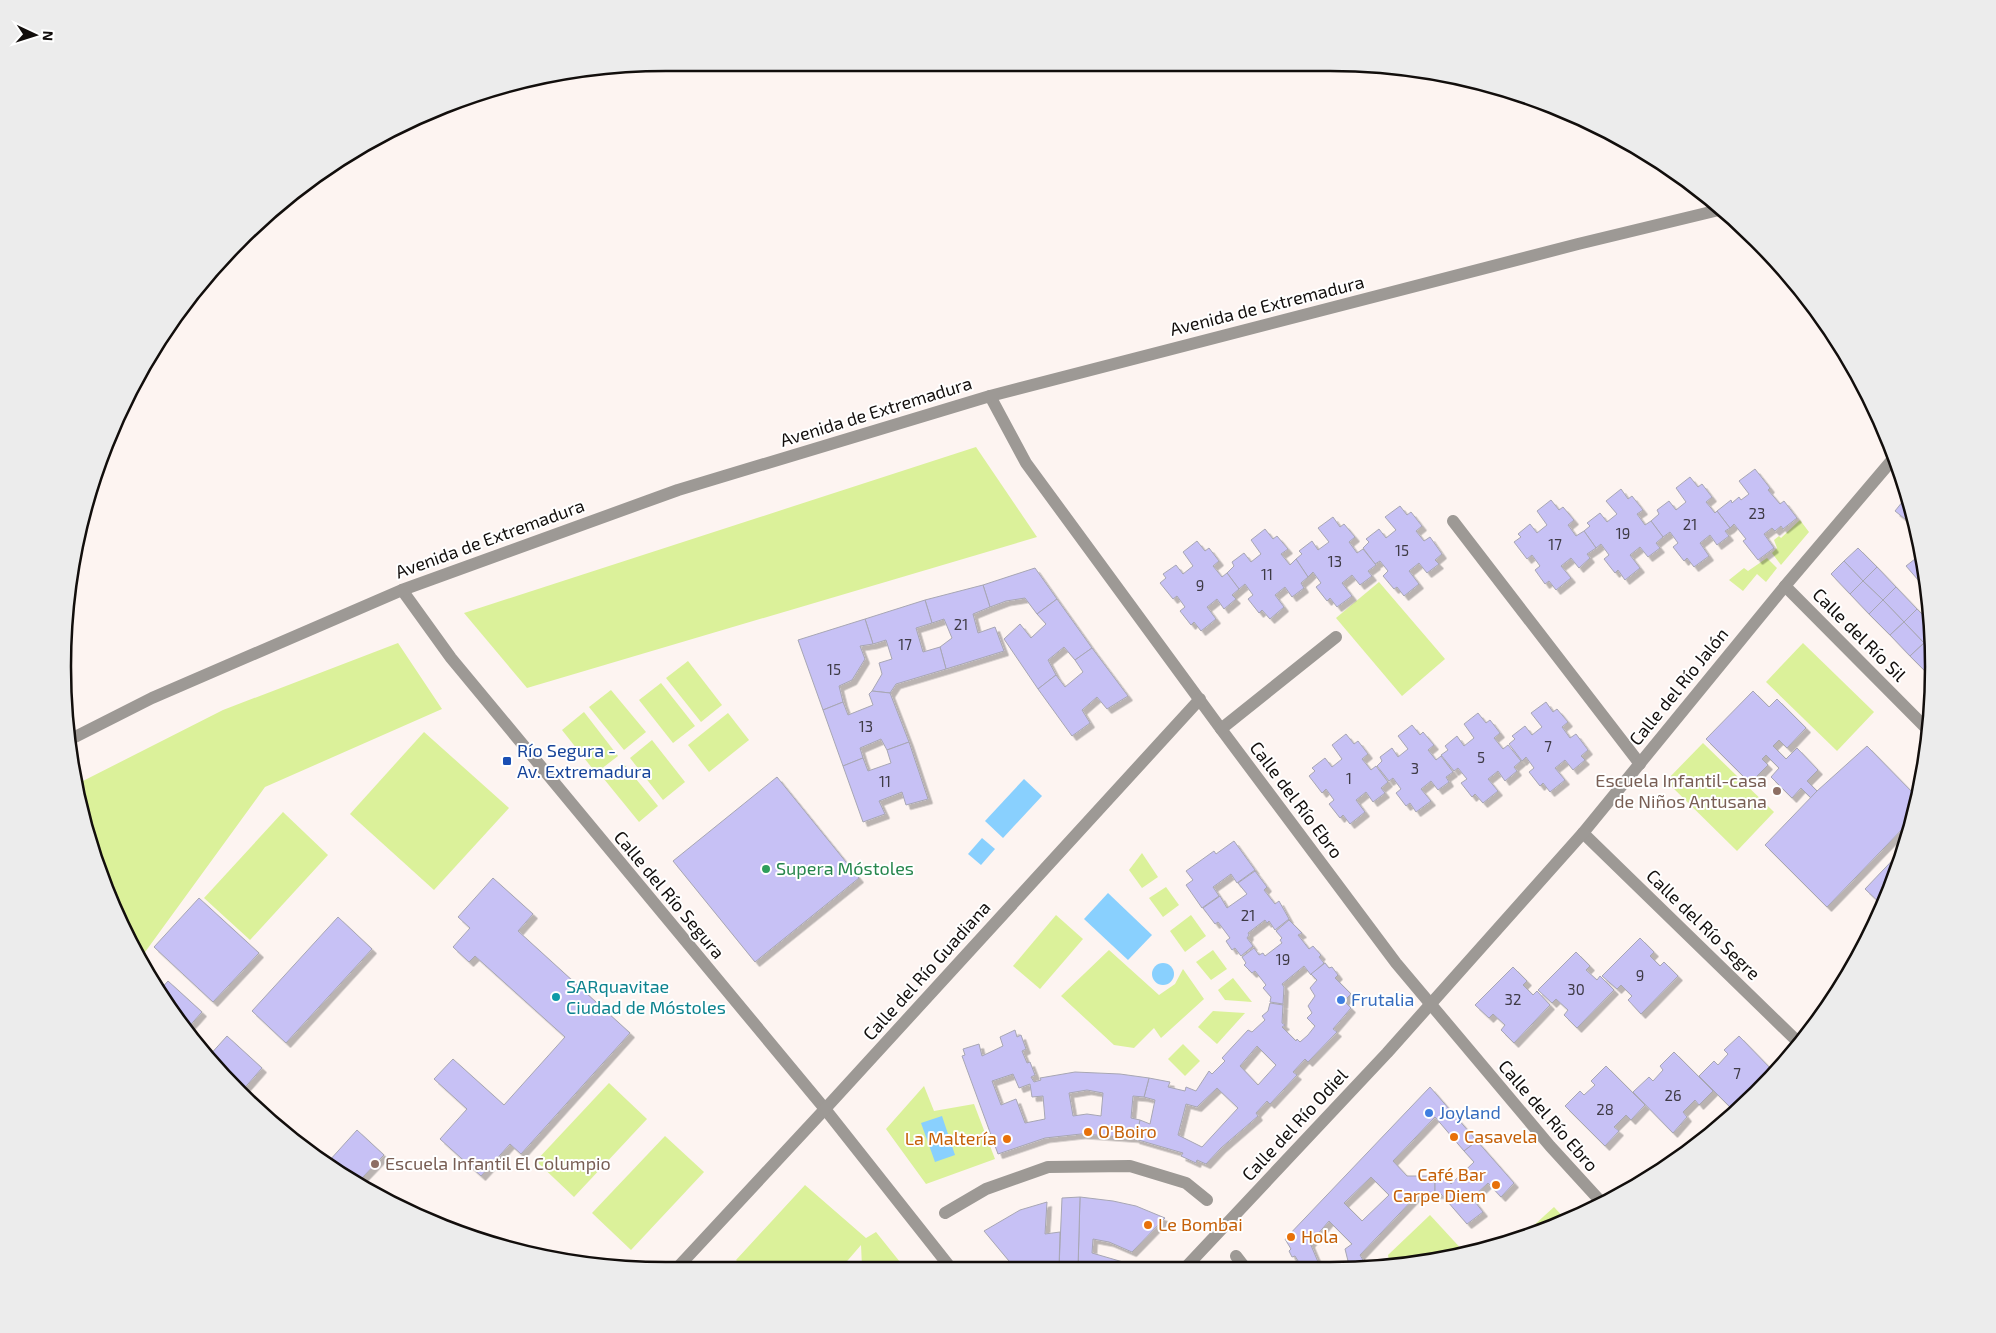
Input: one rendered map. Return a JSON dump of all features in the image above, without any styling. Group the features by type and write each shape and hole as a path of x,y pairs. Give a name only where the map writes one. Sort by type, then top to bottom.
{"street":[{"name":"Avenida de Extremadura","path":"75,737 152,698 402,590 678,490 990,396 1578,244 1713,211"},
{"name":"Calle del Río Ebro","path":"990,396 1026,462 1221,729 1396,963 1544,1139 1598,1197"},
{"name":"Calle del Río Jalón","path":"1430,1004 1583,833 1785,586 1889,464"},
{"path":"1453,521 1640,764"},
{"name":"Calle del Río Sil","path":"1785,586 1922,724"},
{"name":"Calle del Río Segura","path":"402,590 451,658 519,742 824,1109 946,1262"},
{"path":"1221,729 1336,637"},
{"name":"Calle del Río Guadiana","path":"683,1262 1200,699"},
{"name":"Calle del Río Segre","path":"1583,833 1794,1038"},
{"name":"Calle del Río Odiel","path":"1191,1262 1387,1053 1430,1004"},
{"path":"945,1213 986,1189 1048,1167 1130,1166 1186,1183 1207,1200"},
{"path":"1236,1256 1241,1262"}],"green space":[{"path":"976,447 1037,537 527,688 464,613"},
{"path":"1800,520 1809,532 1781,565 1772,553 1777,548 1774,540 1779,536 1781,538"},
{"path":"1767,558 1777,568 1766,582 1757,574 1743,591 1729,580 1744,568 1748,571"},
{"path":"1379,582 1445,659 1402,696 1336,618"},
{"path":"398,643 442,709 265,787 145,952 117,894 103,858 83,781 223,710"},
{"path":"1803,643 1874,712 1837,751 1766,682"},
{"path":"688,661 722,705 701,722 666,678"},
{"path":"661,683 695,726 673,743 639,700"},
{"path":"611,690 646,732 624,750 589,707"},
{"path":"584,712 618,756 596,773 562,730"},
{"path":"728,713 749,740 709,772 688,745"},
{"path":"424,732 509,808 434,890 350,814"},
{"path":"652,740 685,782 663,800 630,758"},
{"path":"1703,743 1774,812 1737,851 1666,781"},
{"path":"623,763 658,806 639,822 604,779"},
{"path":"283,812 328,855 250,940 204,898"},
{"path":"1142,853 1158,877 1142,888 1129,870"},
{"path":"1166,887 1179,905 1163,917 1149,898"},
{"path":"1056,915 1083,939 1040,989 1013,966"},
{"path":"1191,915 1206,936 1185,952 1170,931"},
{"path":"1109,950 1159,995 1175,984 1183,969 1204,999 1161,1038 1154,1028 1134,1048 1114,1045 1061,996"},
{"path":"1213,950 1227,969 1211,980 1196,962"},
{"path":"1233,978 1252,1002 1225,1000 1218,990"},
{"path":"1213,1011 1245,1013 1217,1044 1198,1027"},
{"path":"1183,1044 1200,1061 1185,1076 1168,1059"},
{"path":"609,1083 647,1119 574,1197 536,1161"},
{"path":"924,1086 934,1111 974,1104 995,1159 926,1184 886,1129"},
{"path":"665,1136 704,1172 631,1250 592,1213"},
{"path":"805,1185 866,1238 876,1232 900,1262 862,1262 861,1245 846,1262 738,1262 736,1260"},
{"path":"1554,1207 1561,1214 1557,1216 1534,1225"},
{"path":"1430,1215 1459,1247 1407,1257 1389,1258 1388,1255"}],"water":[{"path":"1024,779 1042,796 1003,838 985,821"},
{"path":"982,838 995,849 981,865 968,854"},
{"path":"1108,893 1152,935 1128,960 1084,919"},
{"path":"1163,963 1171,966 1174,974 1171,982 1163,985 1155,982 1152,974 1155,966"},
{"path":"942,1116 955,1155 935,1162 921,1123"}],"building":[{"path":"1755,469 1770,488 1768,490 1780,504 1784,501 1797,518 1783,529 1781,526 1775,531 1772,528 1764,534 1774,548 1758,560 1743,541 1746,539 1734,524 1730,528 1717,511 1731,500 1732,503 1739,497 1741,500 1749,494 1739,481"},
{"path":"1690,477 1698,487 1702,484 1712,497 1706,502 1715,513 1717,511 1730,528 1725,531 1729,536 1717,545 1710,535 1700,543 1709,556 1694,567 1687,558 1684,561 1673,547 1678,543 1670,532 1663,537 1651,521 1659,514 1657,510 1669,501 1676,510 1686,502 1676,488"},
{"path":"1621,489 1628,499 1632,496 1643,510 1637,514 1645,525 1651,521 1663,537 1656,543 1660,548 1648,557 1640,547 1630,555 1640,568 1625,580 1618,570 1615,573 1604,559 1609,555 1601,544 1596,548 1584,531 1590,526 1587,523 1600,513 1607,522 1617,514 1606,501"},
{"path":"1551,500 1559,510 1563,507 1574,520 1568,525 1576,536 1584,531 1596,548 1587,554 1590,558 1579,568 1571,558 1561,566 1571,578 1556,590 1549,581 1545,584 1535,570 1540,566 1532,555 1527,559 1514,542 1521,537 1518,534 1530,524 1537,533 1547,525 1537,511"},
{"path":"1901,503 1906,520 1895,511"},
{"path":"1400,506 1407,515 1411,512 1422,526 1416,531 1424,541 1430,537 1442,554 1435,560 1439,564 1427,573 1419,563 1409,571 1419,584 1404,596 1397,587 1394,589 1383,576 1388,571 1380,561 1375,564 1363,548 1369,542 1366,539 1379,529 1386,538 1396,530 1385,517"},
{"path":"1333,517 1340,527 1344,524 1355,537 1349,542 1357,553 1363,549 1376,565 1368,571 1372,576 1360,585 1352,575 1342,583 1352,596 1337,607 1330,598 1327,601 1316,587 1321,583 1313,572 1308,577 1296,559 1302,554 1299,551 1312,541 1318,550 1329,542 1318,528"},
{"path":"1265,529 1273,539 1277,536 1288,549 1281,554 1290,565 1296,559 1308,577 1301,583 1304,588 1292,597 1285,587 1275,595 1284,607 1270,619 1262,610 1259,613 1248,599 1253,595 1245,584 1239,589 1227,573 1234,566 1232,562 1244,553 1251,562 1261,554 1251,540"},
{"path":"1197,541 1205,551 1209,548 1219,561 1213,566 1222,577 1227,573 1239,589 1232,595 1236,599 1224,609 1217,599 1207,607 1216,619 1201,631 1194,622 1191,625 1180,611 1185,607 1177,596 1173,599 1160,583 1166,578 1163,574 1176,565 1183,574 1193,566 1183,552"},
{"path":"1858,548 1877,567 1863,581 1844,561"},
{"path":"1915,559 1918,580 1906,566"},
{"path":"1844,561 1863,581 1850,594 1831,574"},
{"path":"1877,567 1896,587 1883,600 1863,581"},
{"path":"1035,568 1057,599 1037,614 1025,598 1006,601 990,607 983,585"},
{"path":"1863,581 1883,600 1869,614 1850,594"},
{"path":"983,585 990,607 973,614 978,633 995,627 1004,651 946,669 940,647 952,638 944,619 932,623 925,600"},
{"path":"1896,587 1917,609 1904,622 1883,600"},
{"path":"1057,599 1092,648 1075,660 1064,647 1048,660 1056,675 1038,689 1004,639 1020,624 1031,638 1046,624 1037,614"},
{"path":"925,600 932,623 916,628 923,652 940,647 946,669 896,684 890,693 872,691 882,674 879,663 892,659 886,640 873,644 865,619"},
{"path":"1883,600 1904,622 1890,635 1869,614"},
{"path":"1917,609 1922,614 1924,643 1904,622"},
{"path":"865,619 873,644 860,646 865,659 852,680 839,686 843,702 823,710 798,640"},
{"path":"1904,622 1924,643 1910,656 1890,635"},
{"path":"1924,643 1925,671 1910,656"},
{"path":"1092,648 1128,696 1107,709 1097,697 1082,710 1090,723 1072,736 1038,689 1056,675 1065,687 1083,672 1075,660"},
{"path":"872,691 890,693 909,742 887,750 881,739 860,748 863,758 843,766 823,710 843,702 848,715 873,705 869,694"},
{"path":"1753,691 1769,707 1777,699 1806,728 1787,748 1779,740 1773,746 1786,759 1797,748 1818,770 1807,781 1817,791 1811,798 1801,788 1792,798 1771,777 1779,768 1766,755 1762,759 1768,765 1750,783 1706,739"},
{"path":"1546,702 1553,712 1557,709 1568,722 1562,727 1570,738 1576,734 1588,750 1581,756 1585,760 1573,770 1565,760 1555,768 1565,780 1550,792 1543,783 1540,786 1529,772 1534,768 1526,757 1522,761 1509,744 1515,739 1512,736 1525,726 1532,735 1542,727 1531,713"},
{"path":"1478,713 1486,723 1490,720 1500,733 1494,738 1503,749 1508,745 1521,761 1514,767 1517,771 1505,781 1498,771 1488,779 1498,791 1483,803 1475,794 1472,797 1461,783 1467,779 1458,768 1454,771 1441,755 1448,750 1445,746 1457,736 1464,746 1474,738 1464,724"},
{"path":"1412,725 1420,735 1423,732 1434,745 1428,750 1436,760 1441,756 1453,772 1446,777 1449,782 1438,790 1431,781 1421,789 1431,801 1416,812 1410,803 1406,806 1396,793 1401,789 1393,778 1389,781 1377,766 1382,761 1380,757 1392,748 1398,757 1408,749 1398,736"},
{"path":"1346,734 1354,744 1358,741 1368,754 1362,759 1371,770 1376,766 1388,782 1381,788 1385,793 1373,802 1366,792 1356,800 1365,812 1350,824 1343,815 1340,818 1329,804 1334,800 1326,789 1322,793 1309,776 1315,771 1312,768 1325,758 1332,767 1342,759 1332,745"},
{"path":"909,742 928,799 906,805 902,792 879,801 885,814 863,822 843,766 863,758 868,771 891,763 887,750"},
{"path":"1867,746 1911,791 1901,830 1827,907 1765,845 1817,791"},
{"name":"Supera Móstoles","path":"777,777 859,878 755,962 673,861"},
{"path":"1234,841 1255,870 1237,883 1231,874 1213,887 1219,896 1202,908 1186,885 1193,880 1186,871 1214,851 1216,854"},
{"path":"1892,861 1876,900 1865,889"},
{"path":"1255,871 1267,887 1264,890 1275,904 1279,901 1289,919 1275,930 1269,921 1267,923 1265,920 1248,933 1247,938 1253,946 1241,956 1235,948 1232,950 1226,941 1230,938 1218,922 1215,924 1203,908 1220,896 1227,908 1247,894 1238,883"},
{"name":"SARquavitae Ciudad de Móstoles","path":"493,878 533,914 518,931 630,1033 521,1154 510,1144 481,1176 440,1139 467,1109 434,1079 453,1059 504,1105 565,1037 475,956 469,962 453,947 470,928 458,917"},
{"path":"199,898 259,953 213,1002 154,947"},
{"path":"338,917 372,949 286,1043 252,1011"},
{"path":"1289,920 1302,933 1298,935 1309,949 1313,946 1321,955 1319,957 1324,963 1311,975 1304,966 1282,984 1284,987 1283,1004 1270,1002 1271,997 1263,988 1266,985 1255,971 1252,973 1244,965 1246,963 1242,957 1254,948 1259,955 1263,953 1265,956 1282,943 1280,940 1282,938 1276,931"},
{"path":"1640,938 1654,952 1650,956 1660,966 1664,962 1678,976 1641,1014 1628,1000 1632,996 1621,985 1617,989 1602,976"},
{"path":"1576,952 1590,966 1586,970 1597,980 1600,976 1614,990 1577,1028 1564,1015 1568,1010 1556,999 1552,1003 1538,990"},
{"path":"1325,963 1329,968 1332,967 1338,975 1335,978 1351,994 1344,1001 1351,1008 1333,1029 1337,1032 1308,1062 1305,1059 1293,1072 1297,1075 1270,1104 1267,1101 1256,1113 1258,1116 1221,1148 1206,1164 1197,1160 1196,1163 1181,1156 1183,1153 1135,1139 1140,1120 1150,1124 1155,1100 1144,1097 1149,1078 1170,1082 1168,1087 1185,1091 1186,1087 1196,1091 1209,1071 1212,1074 1225,1061 1222,1058 1248,1030 1252,1032 1265,1020 1262,1016 1268,1011 1270,1003 1283,1005 1282,1023 1285,1025 1282,1027 1296,1041 1297,1039 1300,1042 1308,1035 1315,1026 1307,1018 1312,1013 1308,1006 1315,996 1310,988 1317,980 1311,974","holes":["1257,1046 1276,1065 1258,1085 1240,1066","1217,1088 1238,1108 1202,1147 1178,1135 1186,1104 1197,1107"]},
{"path":"1513,967 1527,981 1523,985 1533,995 1537,991 1550,1005 1514,1043 1501,1030 1505,1025 1493,1014 1489,1018 1475,1005"},
{"path":"168,981 202,1012 191,1024 172,997 164,985"},
{"path":"1015,1030 1017,1037 1021,1035 1026,1049 1022,1051 1027,1063 1030,1062 1035,1075 1031,1077 1034,1082 1041,1080 1040,1078 1075,1072 1120,1074 1149,1078 1144,1097 1133,1096 1131,1118 1140,1120 1136,1138 1081,1134 1045,1138 998,1154 962,1056 965,1055 963,1049 979,1044 982,1056 1003,1046 1000,1037","holes":["1013,1074 1019,1088 1030,1084 1032,1097 1043,1096 1045,1119 1025,1123 1016,1099 1001,1105 992,1081","1087,1090 1103,1093 1101,1116 1087,1114 1073,1116 1069,1093"]},
{"path":"227,1036 262,1068 246,1087 213,1052"},
{"path":"1739,1036 1769,1067 1730,1107 1699,1076 1714,1061 1718,1065 1728,1054 1724,1050"},
{"path":"1674,1052 1713,1091 1699,1105 1695,1100 1683,1112 1687,1117 1673,1133 1633,1092 1649,1077 1653,1081 1663,1070 1660,1066"},
{"path":"1606,1066 1645,1105 1631,1120 1626,1115 1614,1127 1619,1131 1605,1146 1565,1106 1580,1091 1584,1095 1595,1085 1591,1081"},
{"path":"1430,1087 1477,1141 1464,1151 1435,1117 1393,1161 1407,1176 1435,1176 1435,1194 1418,1194 1360,1255 1363,1260 1348,1261 1345,1249 1352,1244 1329,1221 1310,1243 1318,1262 1299,1262 1295,1256 1292,1257 1289,1251 1291,1249 1285,1239","holes":["1371,1177 1389,1195 1362,1221 1344,1203"]},
{"path":"357,1130 384,1155 362,1178 332,1158"},
{"path":"1477,1141 1514,1183 1501,1197 1488,1183 1472,1198 1483,1212 1467,1224 1441,1194 1435,1194 1435,1176 1446,1178 1451,1184 1474,1162 1464,1151"},
{"path":"1080,1197 1136,1206 1165,1218 1132,1252 1109,1242 1093,1239 1092,1253 1123,1262 1078,1262"},
{"path":"1080,1197 1078,1262 1059,1262 1062,1198"},
{"path":"1047,1202 1045,1234 1060,1232 1059,1262 1010,1262 984,1231 1020,1210"}],"place":[{"name":"Río Segura - Av. Extremadura","path":"507,761"},
{"name":"Escuela Infantil-casa de Niños Antusana","path":"1777,791"},
{"name":"Supera Móstoles","path":"766,869"},
{"name":"SARquavitae Ciudad de Móstoles","path":"556,997"},
{"name":"Frutalia","path":"1341,1000"},
{"name":"Joyland","path":"1429,1113"},
{"name":"O'Boiro","path":"1088,1132"},
{"name":"Casavela","path":"1454,1137"},
{"name":"La Maltería","path":"1007,1139"},
{"name":"Escuela Infantil El Columpio","path":"375,1164"},
{"name":"Café Bar Carpe Diem","path":"1496,1185"},
{"name":"Le Bombai","path":"1148,1225"},
{"name":"Hola","path":"1291,1237"}]}
